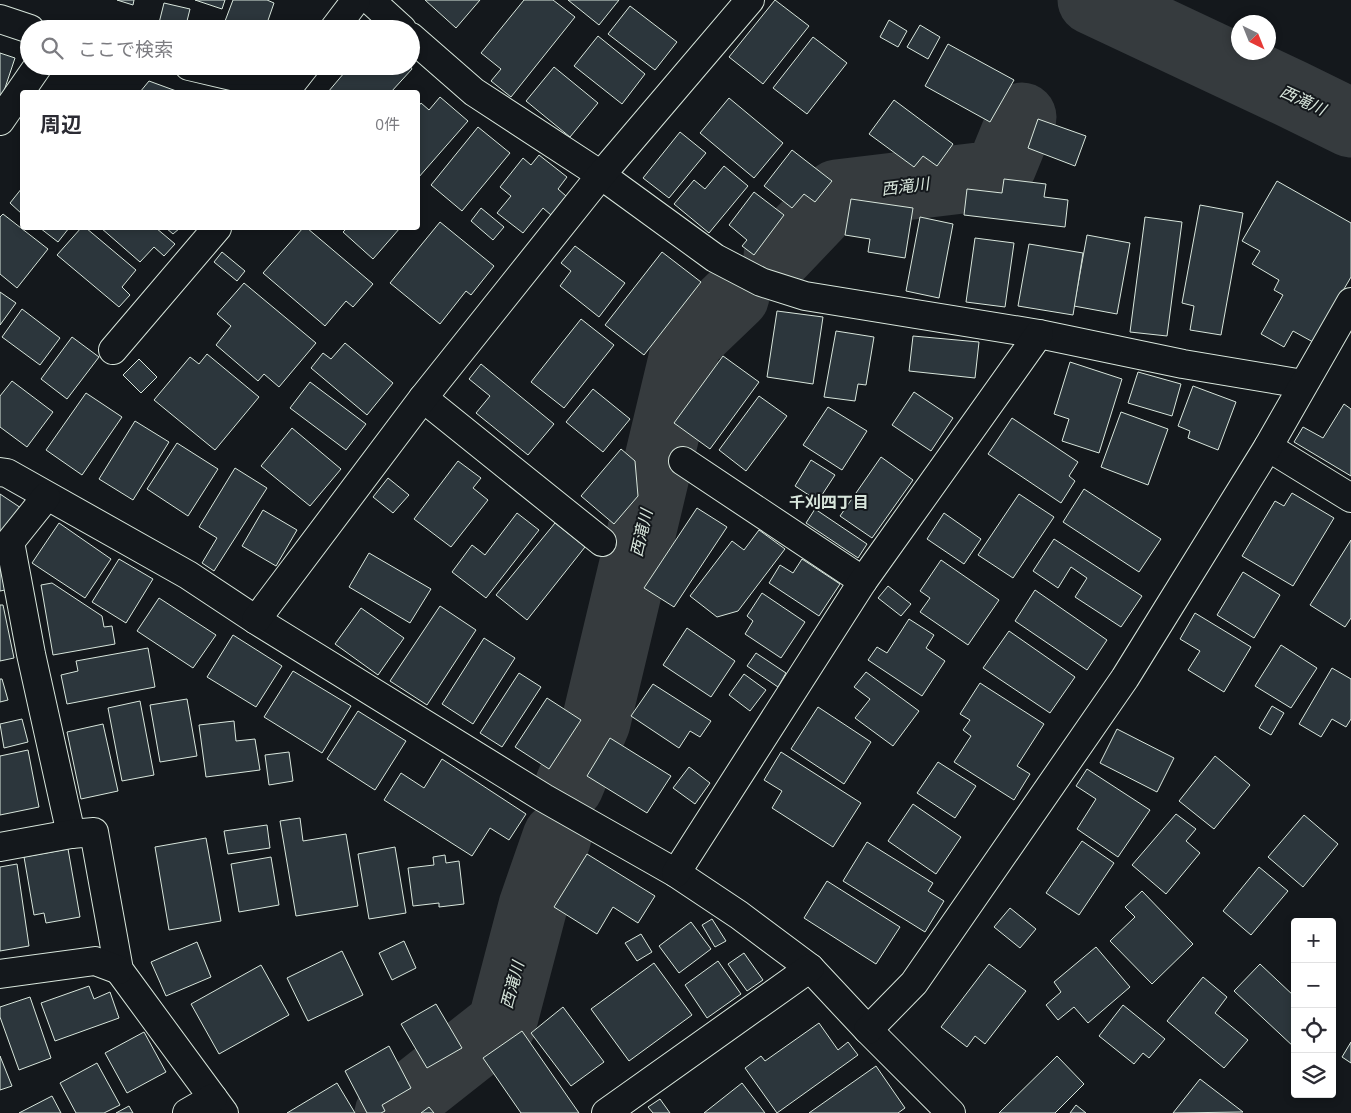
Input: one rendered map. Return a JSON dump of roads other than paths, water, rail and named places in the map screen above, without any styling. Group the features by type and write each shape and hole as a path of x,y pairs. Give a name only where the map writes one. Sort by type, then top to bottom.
{"street":[{"path":"341,20 356,0"},
{"path":"370,0 392,20"},
{"path":"256,620 423,398 601,175 750,0"},
{"path":"0,19 20,26"},
{"path":"420,45 474,92 601,175 715,258 761,282 805,296 1039,334 1183,364 1303,384"},
{"path":"21,90 32,75"},
{"path":"225,75 284,90"},
{"path":"289,90 299,75"},
{"path":"0,121 20,92"},
{"path":"113,350 215,230"},
{"path":"868,1030 914,983 1125,678 1268,447 1351,302"},
{"path":"676,873 863,581 1039,334"},
{"path":"423,398 602,542"},
{"path":"1268,447 1351,498"},
{"path":"683,461 863,581"},
{"path":"0,472 6,473 188,575 256,620 544,798 676,873 739,915 810,968 938,1109"},
{"path":"46,497 10,542 31,654 72,834"},
{"path":"0,847 94,832 119,970 219,1105 187,1113"},
{"path":"0,974 95,961 119,970"},
{"path":"606,1113 810,968"}],"waterway":[{"name":"西滝川","path":"1092,0 1351,123"},
{"name":"西滝川","path":"778,256 837,194 987,176 1002,166 1022,117"},
{"name":"西滝川","path":"569,786 596,722 687,342 735,296"},
{"name":"西滝川","path":"389,1113 502,1024 533,906 557,837"}],"district":[{"name":"千刈四丁目","path":"829,502"}]}
